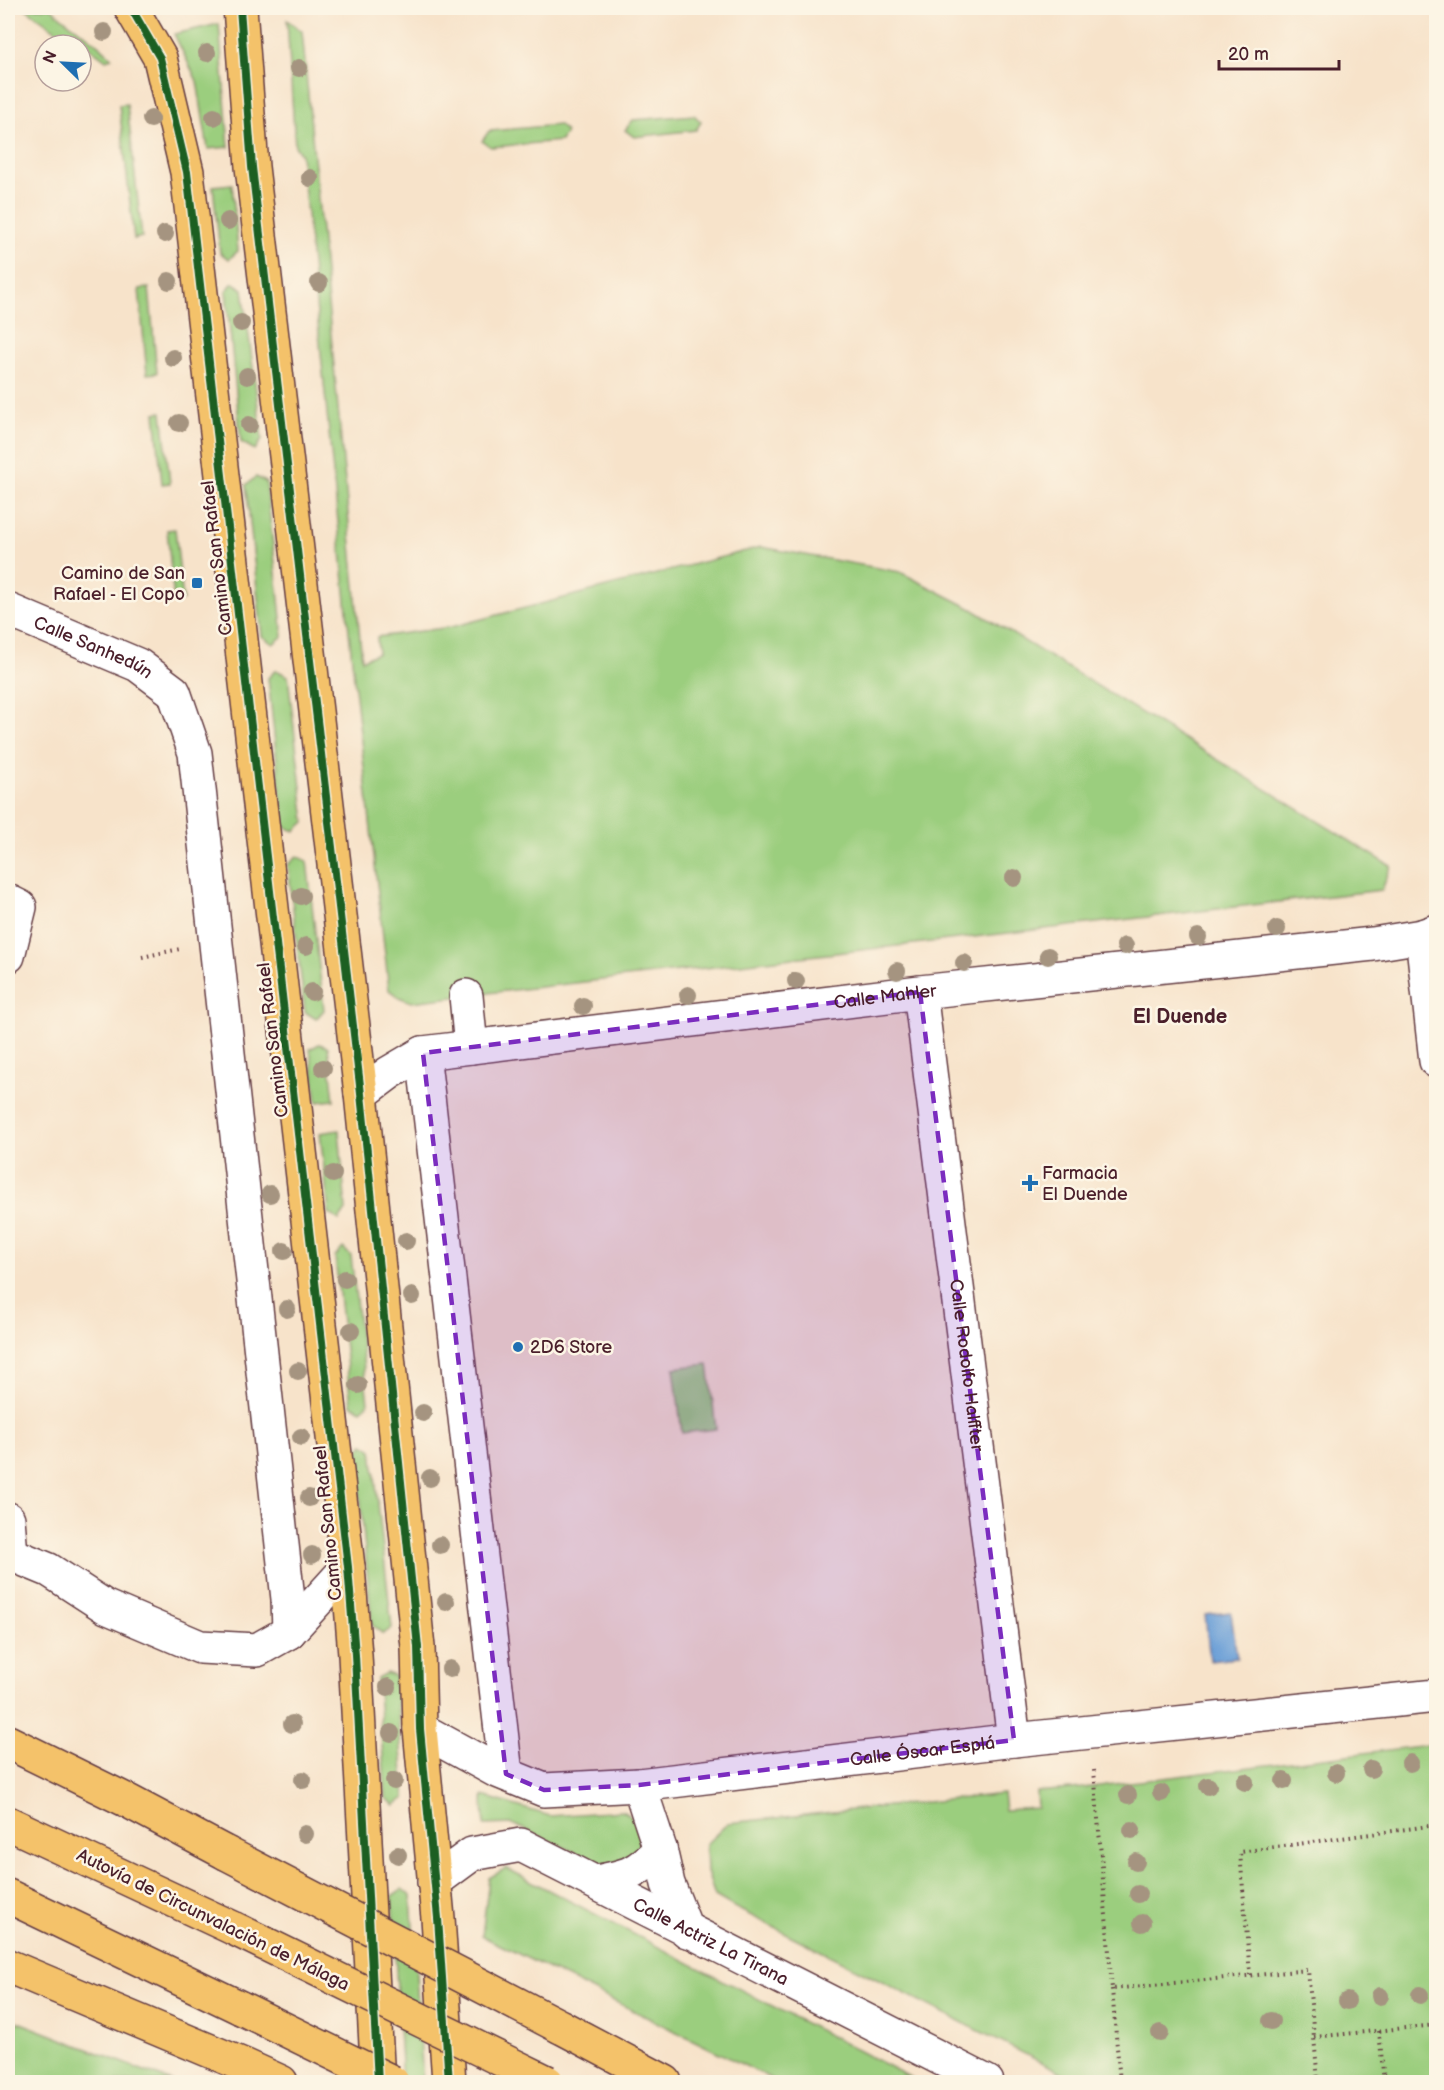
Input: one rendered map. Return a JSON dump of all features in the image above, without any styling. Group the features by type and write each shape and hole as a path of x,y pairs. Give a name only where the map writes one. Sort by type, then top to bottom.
{"main road":[{"name":"Camino San Rafael","path":"131,8 160,58 187,172 348,1567 355,1655 378,2082"},
{"path":"240,8 252,166 361,1094 418,1647 420,1729 449,2082"},
{"path":"8,1742 129,1801 665,2082"},
{"name":"Autovía de Circunvalación de Málaga","path":"8,1823 233,1928 547,2082"},
{"path":"8,1896 392,2082"},
{"path":"8,1966 281,2082"}],"street":[{"name":"Calle Sanhedún","path":"8,610 138,665 174,692 195,753 289,1632"},
{"path":"8,901 20,907 8,956"},
{"path":"1430,933 1437,1061"},
{"name":"Calle Mahler","path":"361,1094 389,1073 423,1053 920,992 1361,945 1430,933"},
{"name":"Calle Rodolfo Halffter","path":"920,992 1014,1740"},
{"path":"466,996 471,1047"},
{"path":"423,1053 506,1774"},
{"path":"8,1519 9,1554 49,1570 106,1607 200,1647 257,1650 289,1632 348,1567"},
{"name":"Calle Óscar Esplá","path":"420,1729 506,1774 544,1790 639,1785 1014,1740 1437,1696"},
{"path":"639,1785 660,1849 668,1884 687,1931"},
{"name":"Calle Actriz La Tirana","path":"434,1882 472,1854 521,1845 987,2082"},
{"path":"596,1882 629,1875 647,1864 660,1849"}],"path":[{"path":"1094,1770 1120,2082"},
{"path":"1250,1975 1240,1852 1437,1826"},
{"path":"1112,1989 1308,1970 1318,2082"},
{"path":"1314,2037 1437,2025"},
{"path":"1379,2031 1384,2082"}],"highlighted area":[{"path":"920,992 1014,1740 639,1785 544,1790 506,1774 423,1053"}],"green space":[{"path":"25,8 51,8 82,33 60,33"},
{"path":"287,20 302,31 362,660 378,653 377,637 451,627 761,547 900,572 972,609 1391,866 1382,890 411,1002 389,990 352,661 301,155 295,146"},
{"path":"219,24 229,147 208,149 197,81 174,34"},
{"path":"93,41 112,58 106,60 93,50"},
{"path":"127,104 142,237 134,239 119,105"},
{"path":"694,115 701,122 696,130 634,137 625,130 633,120"},
{"path":"559,125 566,132 561,141 491,147 482,141 489,131"},
{"path":"232,184 238,251 229,259 220,253 213,186"},
{"path":"233,283 243,289 262,439 255,450 241,442 226,291"},
{"path":"149,288 157,373 147,374 139,289"},
{"path":"162,412 170,483 162,484 155,413"},
{"path":"256,477 266,482 283,636 273,644 262,636 246,485"},
{"path":"175,529 183,600 174,601 167,530"},
{"path":"276,670 288,676 305,822 295,831 284,827 268,678"},
{"path":"297,856 307,861 324,1010 316,1019 305,1012 288,865"},
{"path":"319,1044 328,1047 334,1100 317,1102 310,1049"},
{"path":"339,1130 346,1210 339,1220 329,1213 320,1133"},
{"path":"343,1248 351,1256 368,1403 361,1410 351,1405 335,1257"},
{"path":"708,1364 716,1429 682,1433 674,1368"},
{"path":"364,1444 372,1450 392,1628 383,1634 372,1625 356,1452"},
{"path":"386,1673 395,1676 405,1798 395,1805 386,1798 377,1678"},
{"path":"1436,1744 1436,2082 1080,2082 734,1907 715,1896 707,1872 706,1844 728,1823 1003,1794 1005,1810 1037,1808 1036,1792"},
{"path":"483,1796 550,1816 622,1811 638,1821 640,1837 638,1848 631,1857 617,1867 595,1861 512,1824 484,1825"},
{"path":"506,1868 919,2082 778,2082 482,1936 489,1878"},
{"path":"402,1889 411,1896 423,2082 402,2082 392,1896"},
{"path":"8,2018 173,2082 8,2082"}],"water":[{"path":"1231,1612 1237,1658 1210,1661 1205,1615"}],"cycle path":[{"path":"131,8 160,58 187,172 348,1567 355,1655 378,2082"},
{"path":"240,8 252,167 361,1094 418,1647 420,1729 438,1918 449,2082"}],"place":[{"name":"Camino de San Rafael - El Copo","path":"197,583"},
{"name":"Farmacia El Duende","path":"1030,1183"},
{"name":"2D6 Store","path":"518,1347"}],"district":[{"name":"El Duende","path":"1180,1017"}]}
